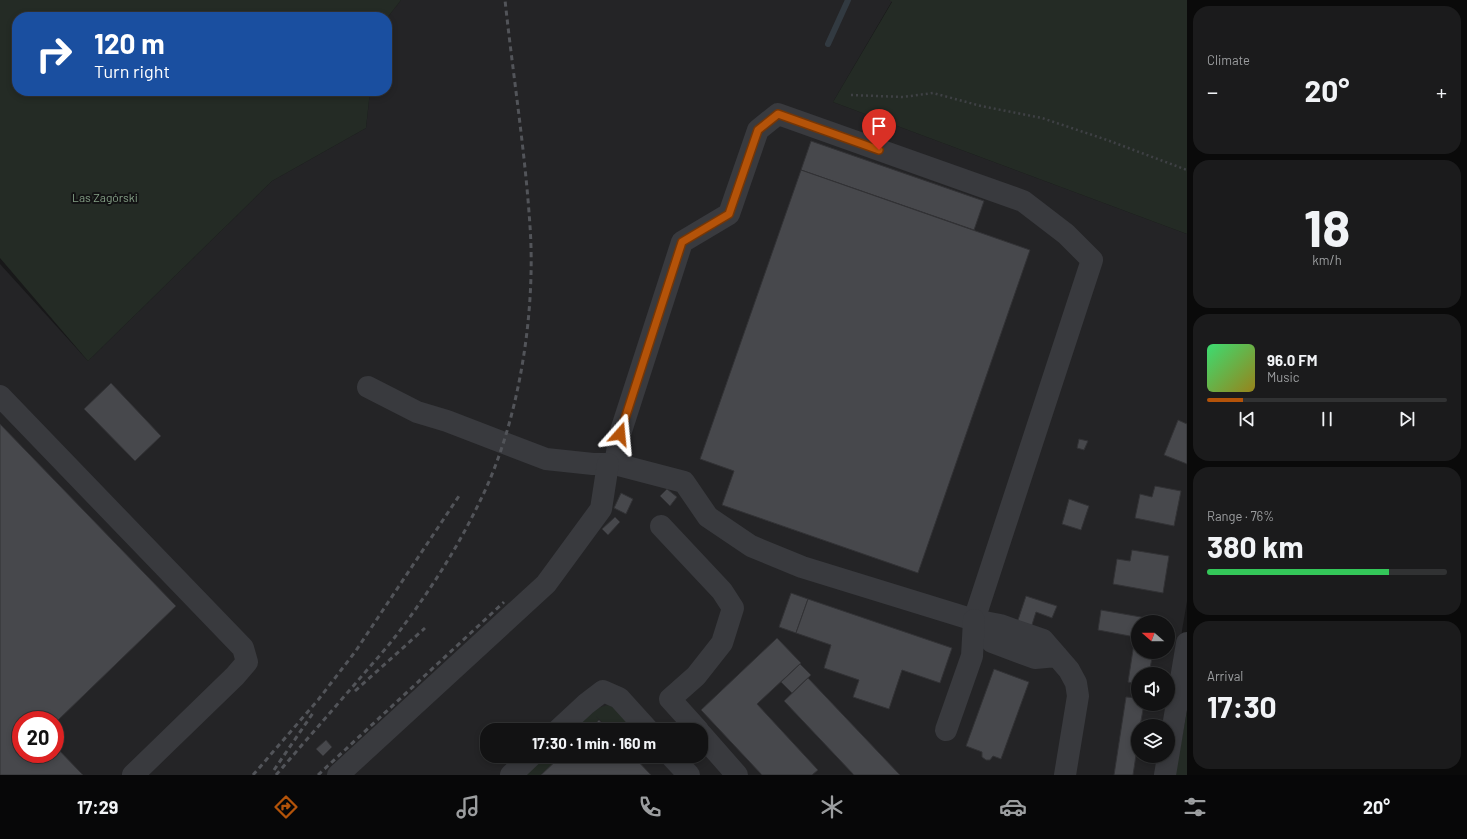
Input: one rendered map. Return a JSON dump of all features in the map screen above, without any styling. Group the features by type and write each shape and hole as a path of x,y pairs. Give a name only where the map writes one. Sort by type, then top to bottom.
{"lane":[{"path":"338,775 546,584 601,509 611,464 620,434 682,242 729,214 758,130 778,114 1022,201 1066,234 1092,260 974,620 972,656 946,730"},
{"path":"368,388 418,412 447,421 546,459 611,464 684,482 708,517 751,546 802,567 974,620 1000,625 1043,640 1070,670 1076,683 1078,696 1065,775"},
{"path":"0,396 243,648 247,662 235,676 134,775"},
{"path":"661,526 722,591 733,608 722,644 696,676 670,698 692,723"},
{"path":"1165,775 1187,643"},
{"path":"566,723 603,691 619,698 642,723"},
{"path":"708,742 737,775"},
{"path":"511,775 524,763"},
{"path":"678,763 689,775"}],"path":[{"path":"851,95 902,97 934,93 981,106 1042,118 1107,140 1187,170"}],"shaded area":[{"path":"401,0 892,1 833,102 1187,234 1187,601 1175,672 1175,667 1131,667 1131,711 1169,711 1167,719 1131,719 1131,763 1160,763 1157,775 0,775 0,264 88,361 272,181 366,128 369,96 392,96 392,12"}],"green space":[{"name":"Las Zagórski","path":"0,0 401,0 392,12 12,12 12,96 369,96 366,128 272,181 88,361 0,258"},
{"path":"889,0 1187,0 1187,234 833,102 892,2"},
{"path":"608,705 616,709 629,723 603,723 596,716 599,720 596,723 580,723 598,708"},
{"path":"1187,711 1187,775 1175,775"},
{"path":"534,763 554,763 541,775 522,775"}],"building":[{"path":"811,141 984,201 974,230 801,170"},
{"path":"801,170 1030,250 918,573 722,505 734,471 700,459"},
{"path":"111,383 161,436 135,461 84,409"},
{"path":"1178,420 1187,424 1187,464 1164,455"},
{"path":"0,424 176,606 64,714 64,711 12,711 12,763 64,763 64,755 83,775 0,775"},
{"path":"1079,439 1088,441 1084,450 1077,448"},
{"path":"1155,486 1181,491 1174,526 1135,518 1140,494 1152,497"},
{"path":"667,489 677,497 670,506 660,496"},
{"path":"621,493 633,499 626,514 614,508"},
{"path":"1069,499 1089,506 1081,530 1062,524"},
{"path":"615,517 620,522 608,535 602,529"},
{"path":"1132,550 1169,556 1163,593 1113,584 1117,559 1130,561"},
{"path":"791,593 808,599 796,633 779,627"},
{"path":"1026,596 1057,606 1052,618 1036,612 1031,628 1017,623"},
{"path":"808,599 952,648 940,683 902,670 889,709 853,697 859,680 824,668 831,645 796,633"},
{"path":"1101,610 1131,615 1131,636 1098,630"},
{"path":"777,638 801,663 757,704 818,770 812,775 762,775 701,710"},
{"path":"1132,659 1152,659 1150,667 1131,667 1131,683 1128,682"},
{"path":"800,664 811,675 792,693 781,682"},
{"path":"994,669 1029,682 1001,759 993,756 990,760 986,760 982,757 982,752 966,746"},
{"path":"808,678 900,775 854,775 784,701"},
{"path":"1126,697 1131,697 1131,711 1143,711 1141,719 1131,719 1131,763 1135,763 1133,775 1114,775"},
{"path":"326,740 332,747 323,756 316,749"},
{"path":"554,763 640,763 651,775 541,775"}],"waterway":[{"path":"828,44 848,0"}],"railway":[{"path":"276,775 386,648 425,595 445,565 472,517 494,470 505,437 515,403 522,367 527,331 531,260 530,226 525,169 505,0"},
{"path":"253,775 318,700 355,652 459,496"},
{"path":"318,775 504,602"},
{"path":"355,691 425,628"},
{"path":"274,770 313,713"}],"route":[{"path":"620,434 682,242 729,214 758,130 778,114 879,150"}]}
